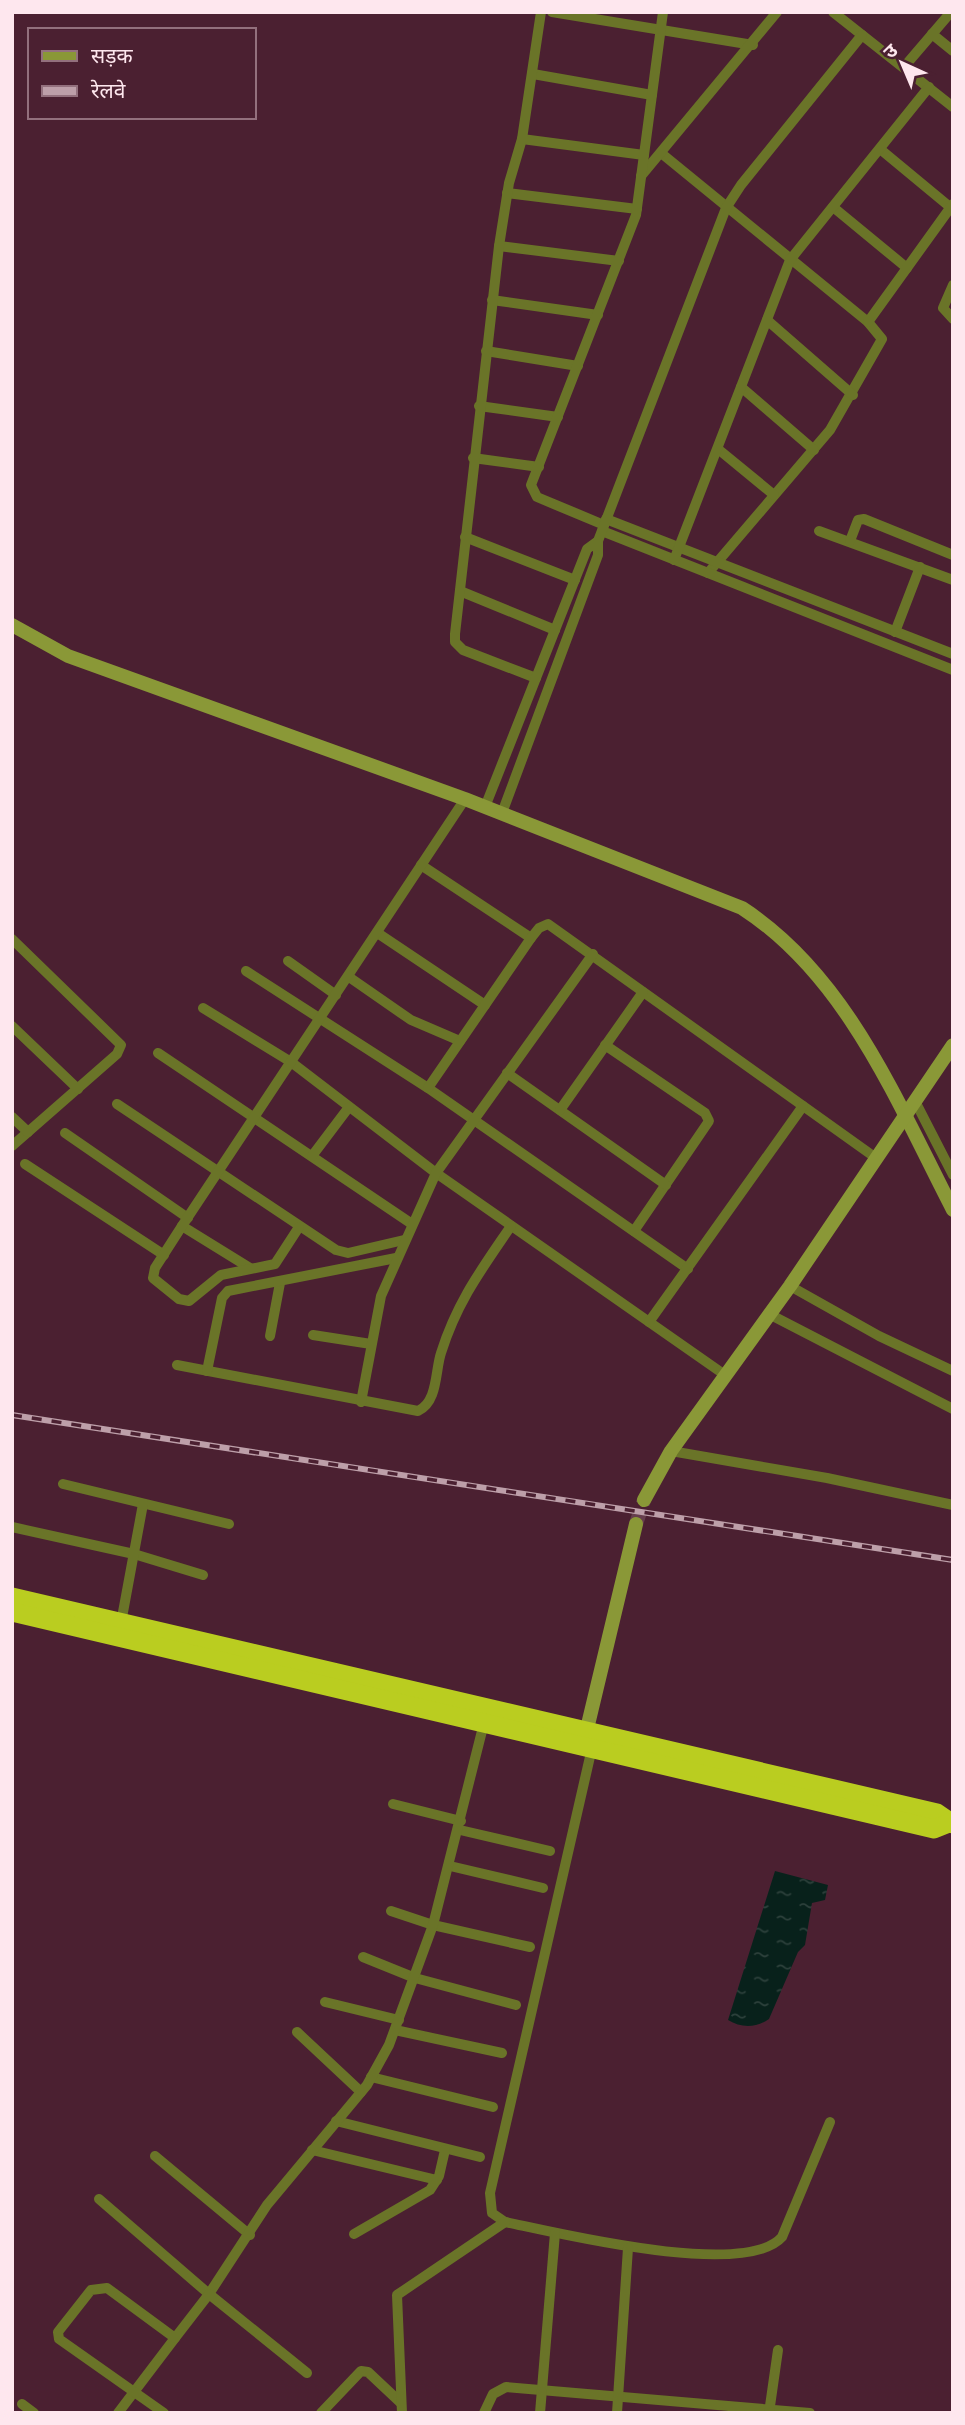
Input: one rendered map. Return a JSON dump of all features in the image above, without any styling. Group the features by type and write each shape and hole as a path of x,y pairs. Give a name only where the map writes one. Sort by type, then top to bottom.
{"highway":[{"path":"12,1597 121,1622 934,1829 951,1824"},
{"path":"12,1612 484,1723 589,1740"}],"main road":[{"path":"12,625 68,656 465,799 716,895 770,926 801,955 836,997 906,1118 953,1210"},
{"path":"644,1500 670,1451 790,1286 953,1045"},
{"path":"589,1740 636,1524"}],"street":[{"path":"536,678 458,646 455,634 499,246 507,193 522,139 541,12"},
{"path":"552,12 753,45"},
{"path":"663,12 637,209 531,485 537,497 603,529 674,560 953,670"},
{"path":"641,176 778,12"},
{"path":"833,12 953,107"},
{"path":"904,67 951,12"},
{"path":"932,34 953,51"},
{"path":"502,813 598,555 603,529 726,208 741,185 862,35"},
{"path":"533,74 652,95"},
{"path":"674,560 790,260 929,87"},
{"path":"522,139 644,155"},
{"path":"868,322 951,205 880,149"},
{"path":"661,153 868,322 882,339 853,394 814,450 708,573"},
{"path":"507,193 637,209"},
{"path":"833,207 906,268"},
{"path":"499,246 619,261"},
{"path":"953,285 943,308 953,320"},
{"path":"492,300 598,315"},
{"path":"767,320 853,394"},
{"path":"486,352 578,366"},
{"path":"741,387 814,450"},
{"path":"479,406 558,417"},
{"path":"718,449 774,495"},
{"path":"473,458 538,467"},
{"path":"850,541 860,519 953,555"},
{"path":"603,529 678,547 953,654"},
{"path":"485,807 587,550 603,529"},
{"path":"819,531 953,580"},
{"path":"465,537 575,580"},
{"path":"895,632 920,567"},
{"path":"460,591 555,630"},
{"path":"299,1227 275,1264 215,1277 194,1298 185,1301 153,1278 185,1222 379,934 465,799"},
{"path":"421,865 531,938"},
{"path":"428,1087 531,938 544,925 554,925 643,992 876,1158"},
{"path":"379,934 485,1004"},
{"path":"12,939 121,1045 117,1054 12,1146"},
{"path":"360,1402 381,1296 436,1174 593,954"},
{"path":"288,961 336,995"},
{"path":"246,971 428,1087 688,1269"},
{"path":"349,977 411,1020 460,1041"},
{"path":"560,1110 643,992"},
{"path":"203,1008 291,1062 436,1174 725,1375"},
{"path":"12,1026 78,1089"},
{"path":"606,1045 707,1117 707,1126 634,1231"},
{"path":"158,1053 412,1224"},
{"path":"507,1073 666,1185"},
{"path":"916,1103 953,1175"},
{"path":"117,1104 299,1227 342,1252 404,1240"},
{"path":"649,1322 803,1106"},
{"path":"312,1156 349,1107"},
{"path":"12,1117 28,1132"},
{"path":"65,1133 250,1268"},
{"path":"24,1164 164,1255"},
{"path":"177,1365 418,1411 428,1405 439,1357 457,1307 510,1226"},
{"path":"207,1371 223,1295 228,1291 280,1283 396,1258"},
{"path":"271,1336 280,1283"},
{"path":"790,1286 879,1336 953,1371"},
{"path":"769,1314 953,1409"},
{"path":"313,1335 371,1344"},
{"path":"670,1451 827,1478 953,1505"},
{"path":"63,1484 229,1524"},
{"path":"121,1622 143,1504"},
{"path":"12,1527 134,1554 203,1575"},
{"path":"118,2413 209,2294 250,2235 267,2205 371,2077 397,2025 433,1925 461,1826 484,1723"},
{"path":"589,1740 564,1880 490,2193 492,2213 505,2222 628,2248 685,2253 759,2252 775,2245 782,2237 831,2122"},
{"path":"393,1804 550,1851"},
{"path":"450,1866 543,1888"},
{"path":"391,1911 433,1925 530,1947"},
{"path":"363,1956 415,1978 516,2005"},
{"path":"325,2002 397,2025 502,2053"},
{"path":"297,2032 361,2092"},
{"path":"371,2077 493,2107"},
{"path":"336,2121 480,2157"},
{"path":"313,2150 437,2180"},
{"path":"354,2234 430,2190 437,2180 445,2150"},
{"path":"155,2155 250,2235"},
{"path":"99,2199 209,2294 307,2372"},
{"path":"401,2408 397,2295 505,2222"},
{"path":"540,2413 555,2233"},
{"path":"617,2413 628,2248"},
{"path":"164,2413 65,2344 58,2332 91,2290 98,2287 107,2288 175,2338"},
{"path":"769,2410 778,2350"},
{"path":"321,2413 361,2371 368,2372 401,2408"},
{"path":"484,2413 487,2403 499,2389 810,2413"},
{"path":"22,2404 34,2413"}],"water":[{"path":"775,1871 828,1885 825,1900 812,1903 805,1945 798,1952 769,2019 748,2026 738,2024 728,2020"}],"tunnel":[{"path":"636,1524 644,1500"}],"railway":[{"path":"12,1415 953,1560"}]}
